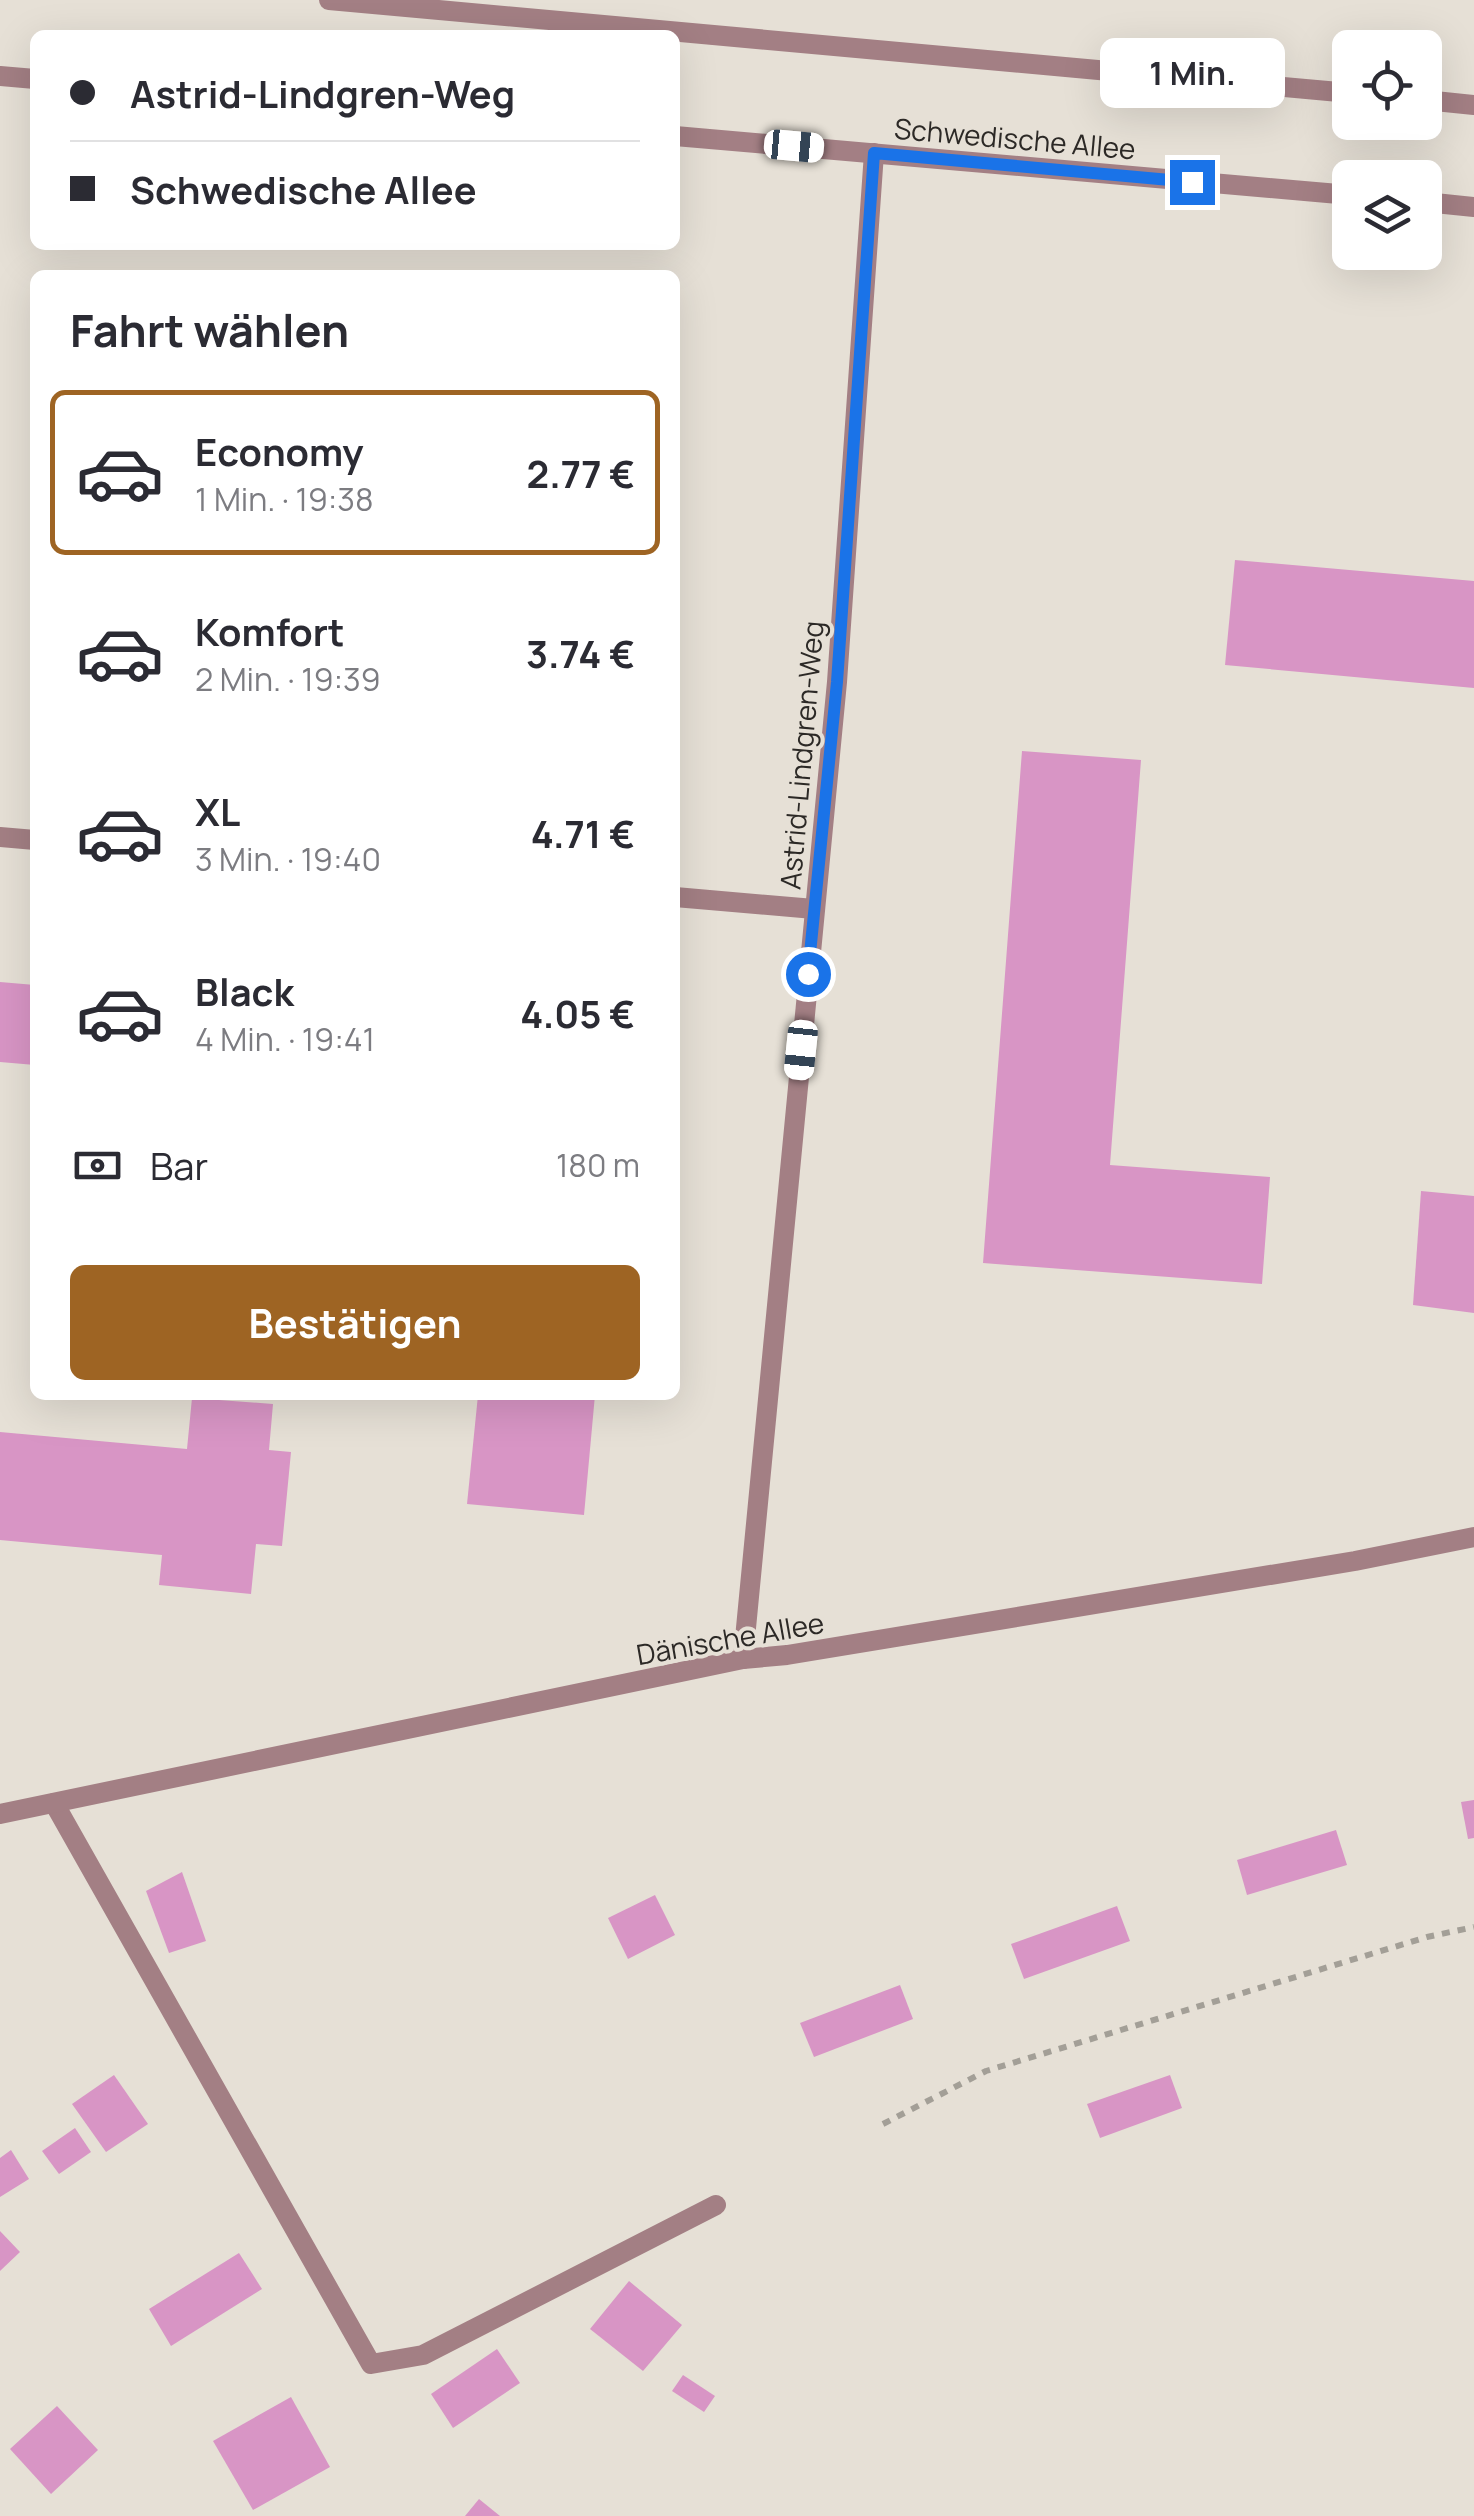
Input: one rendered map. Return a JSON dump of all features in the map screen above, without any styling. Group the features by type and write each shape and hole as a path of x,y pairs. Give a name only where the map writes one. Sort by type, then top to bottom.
{"street":[{"path":"329,0 658,30"},
{"path":"680,32 1332,91"},
{"path":"0,76 30,79"},
{"path":"1442,102 1474,105"},
{"name":"Schwedische Allee","path":"680,136 1332,194"},
{"name":"Astrid-Lindgren-Weg","path":"743,1659 837,682 874,153"},
{"path":"1442,203 1474,206"},
{"path":"0,838 30,840"},
{"path":"680,897 814,909"},
{"name":"Dänische Allee","path":"0,1814 743,1659 787,1655 1474,1538"},
{"path":"54,1803 372,2364 423,2354 716,2205"}],"path":[{"path":"883,2124 986,2071 1426,1937 1474,1927"}],"building":[{"path":"1235,560 1474,581 1474,688 1225,665"},
{"path":"1022,751 1141,760 1110,1165 1270,1177 1262,1284 983,1263"},
{"path":"0,982 30,985 30,1065 0,1062"},
{"path":"1421,1191 1474,1196 1474,1313 1413,1305"},
{"path":"192,1400 273,1404 269,1450 291,1452 282,1546 256,1544 251,1594 159,1585 162,1555 0,1540 0,1432 187,1449"},
{"path":"477,1400 595,1400 584,1515 467,1504"},
{"path":"1474,1800 1474,1838 1468,1839 1461,1802"},
{"path":"1336,1830 1347,1865 1247,1895 1237,1860"},
{"path":"182,1872 206,1941 169,1953 146,1891"},
{"path":"655,1895 675,1935 628,1959 608,1918"},
{"path":"1117,1906 1130,1941 1024,1979 1011,1944"},
{"path":"900,1985 913,2019 814,2057 800,2023"},
{"path":"114,2075 148,2124 106,2152 72,2104"},
{"path":"1170,2075 1182,2108 1100,2138 1087,2104"},
{"path":"75,2128 91,2152 59,2174 42,2151"},
{"path":"11,2150 29,2179 0,2197 0,2158"},
{"path":"0,2231 20,2252 0,2271"},
{"path":"239,2253 262,2289 171,2346 149,2309"},
{"path":"629,2281 682,2325 643,2371 590,2329"},
{"path":"497,2349 520,2383 453,2428 431,2394"},
{"path":"683,2375 715,2396 704,2412 672,2391"},
{"path":"291,2397 330,2467 253,2510 213,2441"},
{"path":"57,2406 98,2450 51,2494 10,2449"},
{"path":"479,2499 500,2516 465,2516"}],"route":[{"path":"808,974 837,682 874,153 1192,182"}]}
